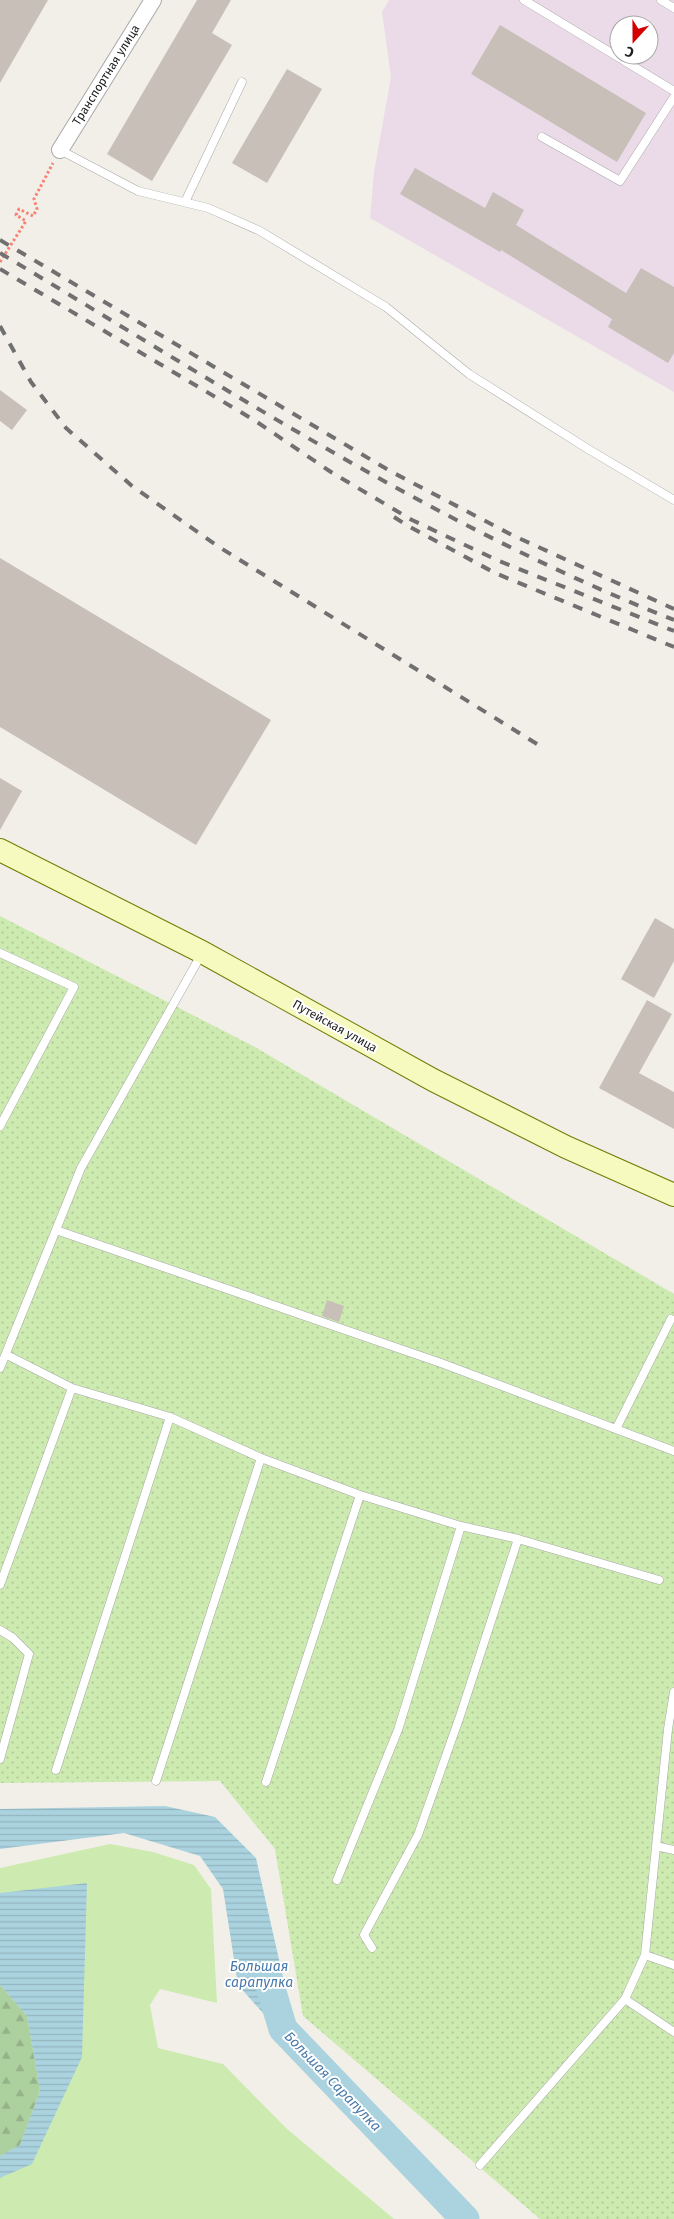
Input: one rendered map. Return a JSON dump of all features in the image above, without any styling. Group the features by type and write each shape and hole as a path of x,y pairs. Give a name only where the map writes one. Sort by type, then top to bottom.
{"main road":[{"name":"Путейская улица","path":"0,850 202,952 432,1080 566,1147 674,1195"}],"street":[{"name":"Транспортная улица","path":"60,150 153,0"}],"lane":[{"path":"524,0 674,91"},
{"path":"661,0 674,8"},
{"path":"185,202 242,82"},
{"path":"542,137 620,180 674,98"},
{"path":"60,150 138,191 208,208 260,231 386,307 469,374 588,449 674,500"},
{"path":"0,1368 7,1355 81,1168 202,952"},
{"path":"0,953 74,986 0,1126"},
{"path":"56,1230 441,1363 674,1451"},
{"path":"616,1429 671,1319"},
{"path":"7,1355 72,1388 170,1417 262,1458 360,1494 461,1526 518,1539 659,1580"},
{"path":"0,1585 72,1388"},
{"path":"56,1770 170,1417"},
{"path":"156,1782 262,1458"},
{"path":"266,1782 360,1494"},
{"path":"336,1880 398,1730 461,1526"},
{"path":"372,1948 364,1935 418,1835 460,1716 518,1539"},
{"path":"0,1630 13,1638 29,1654 0,1759"},
{"path":"480,2165 624,1999 645,1955 668,1729 674,1692"},
{"path":"656,1846 674,1850"},
{"path":"645,1955 674,1966"},
{"path":"624,1999 674,2032"}],"path":[{"path":"0,262 26,221 16,215 18,209 32,216 37,209 34,199 60,150"}],"shaded area":[{"path":"389,0 674,0 674,392 370,218 374,172 391,77 382,12"}],"green space":[{"path":"0,916 255,1047 674,1294 674,2219 540,2219 303,2016 275,1849 220,1781 0,1783"},
{"path":"110,1844 153,1852 194,1865 211,1889 217,2003 160,1989 150,2005 158,2048 223,2064 286,2128 394,2219 0,2219 0,1868"},
{"path":"0,1985 27,2016 40,2091 20,2145 0,2156"}],"water":[{"name":"Большая сарапулка","path":"165,1806 215,1817 256,1858 292,2017 270,2021 238,1985 223,1889 200,1856 124,1833 0,1849 0,1809"},
{"path":"87,1883 82,2057 32,2164 0,2178 0,2156 20,2145 40,2091 27,2016 0,1985 0,1893"}],"building":[{"path":"0,0 48,0 0,83"},
{"path":"197,0 231,0 212,33 232,45 152,181 107,154"},
{"path":"500,25 646,113 617,162 471,74"},
{"path":"287,69 322,89 267,183 232,163"},
{"path":"415,168 485,208 493,192 524,210 516,225 626,293 641,268 674,287 674,353 668,363 608,327 612,319 501,250 500,252 400,194"},
{"path":"0,390 27,410 12,430 0,421"},
{"path":"0,558 271,720 196,845 0,727"},
{"path":"0,778 22,791 0,830"},
{"path":"655,918 674,929 674,961 654,998 621,979"},
{"path":"647,1000 672,1014 639,1073 674,1092 674,1129 599,1088"},
{"path":"327,1300 344,1306 339,1322 322,1316"}],"waterway":[{"name":"Большая Сарапулка","path":"269,1982 283,2029 465,2219"}],"railway":[{"path":"0,240 390,471 512,535 674,609"},
{"path":"0,253 246,402 413,497 585,583 674,620"},
{"path":"0,269 254,420 331,472 412,520 499,561 674,631"},
{"path":"0,326 31,382 66,428 132,486 219,547 537,744"},
{"path":"394,517 495,573 674,647"}]}
